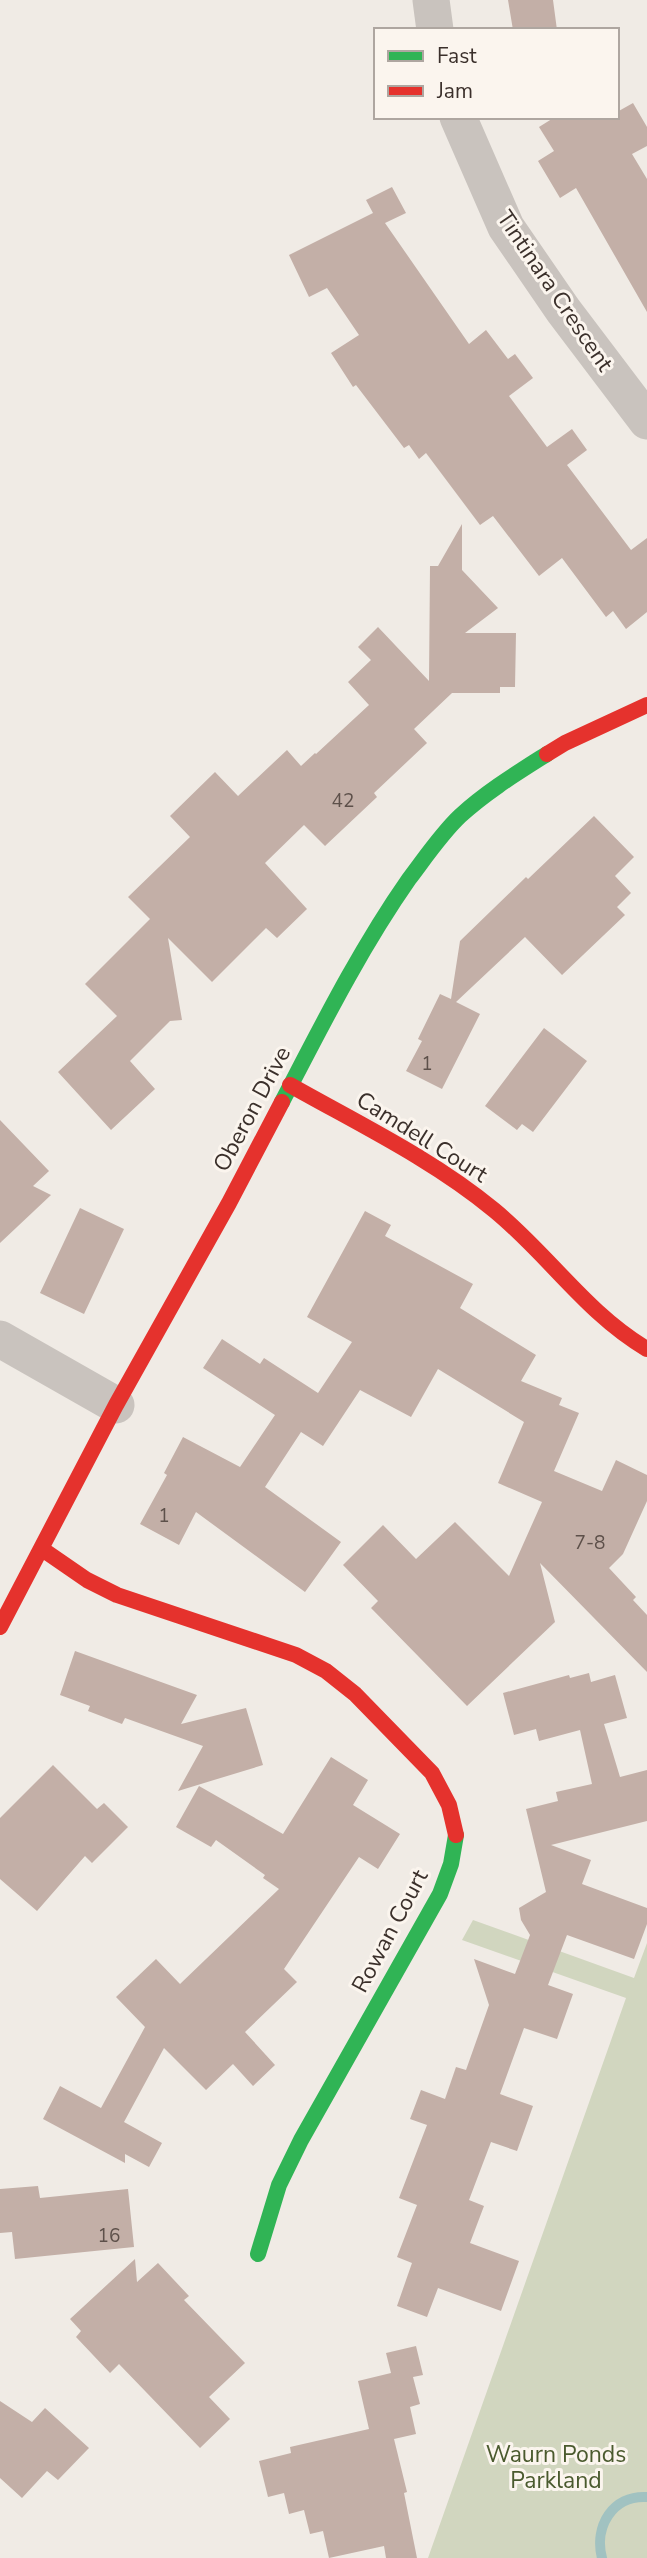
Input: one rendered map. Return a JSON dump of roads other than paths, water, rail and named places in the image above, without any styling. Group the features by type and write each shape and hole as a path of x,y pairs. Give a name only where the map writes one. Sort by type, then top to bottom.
{"street":[{"path":"431,0 435,28"},
{"name":"Tintinara Crescent","path":"459,119 506,227 563,310 647,421"},
{"name":"Oberon Drive","path":"0,1627 116,1405 387,911 425,857 459,817 504,781 565,743 647,705"},
{"name":"Camdell Court","path":"290,1085 451,1177 528,1240 597,1313 621,1334 647,1349"},
{"path":"0,1339 116,1405"},
{"name":"Rowan Court","path":"42,1549 87,1580 117,1595 296,1655 326,1671 397,1735 432,1773 449,1805 456,1834 451,1864 440,1894 301,2140 279,2185 258,2254"}],"waterway":[{"path":"602,2558 601,2535 608,2515 624,2501 647,2497"}],"park label":[{"name":"Waurn Ponds Parkland","path":"556,2467"}]}
